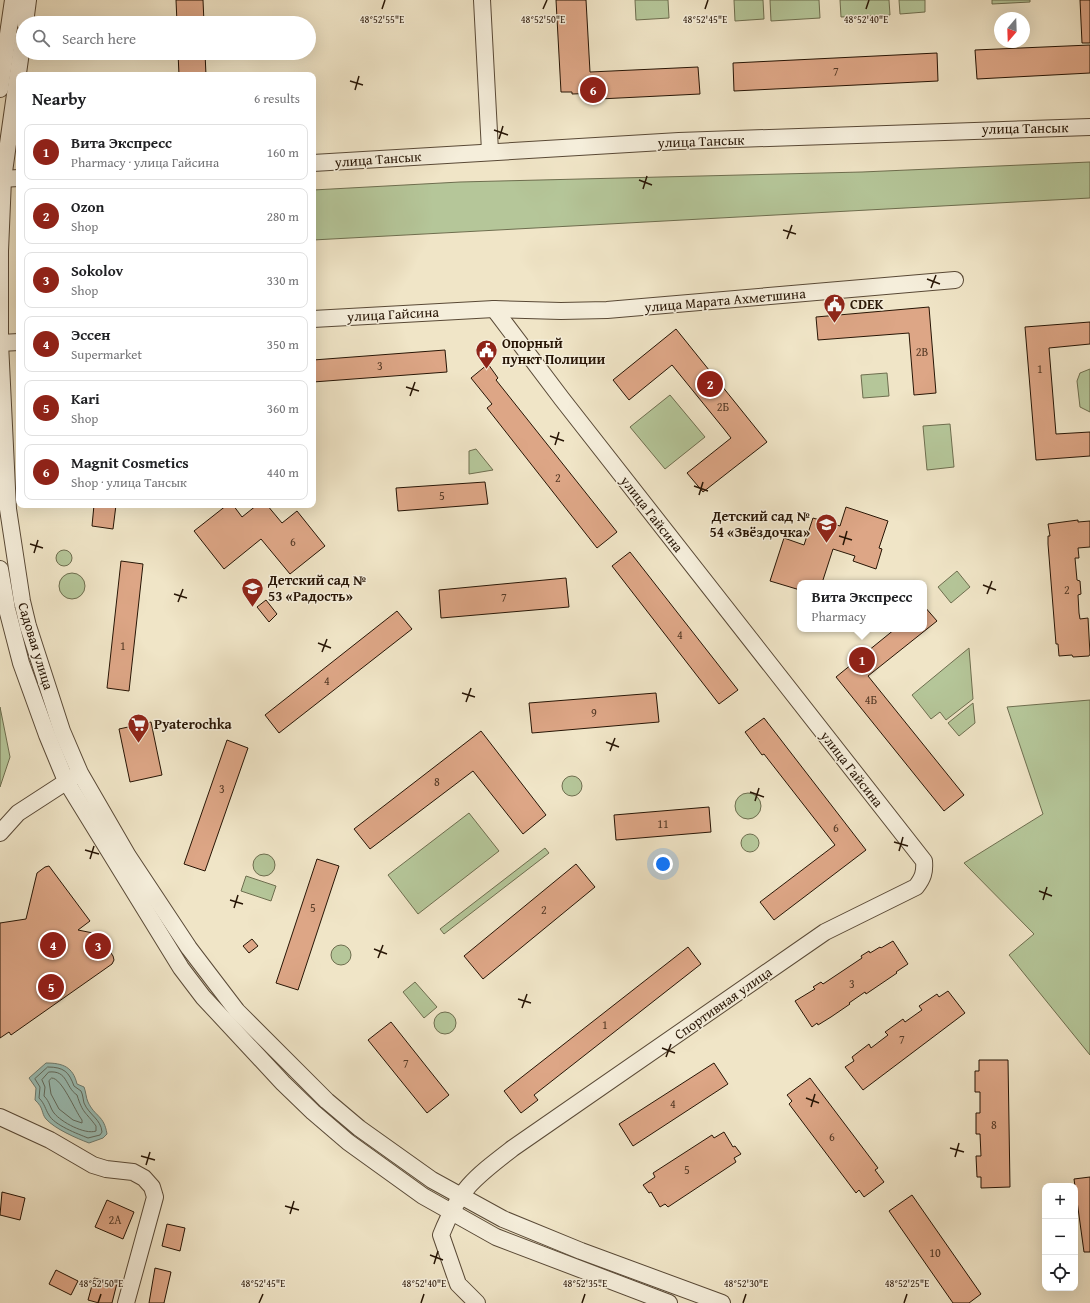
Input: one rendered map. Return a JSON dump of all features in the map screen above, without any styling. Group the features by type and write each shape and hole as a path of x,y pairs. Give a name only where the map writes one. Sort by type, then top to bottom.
{"street":[{"path":"0,88 13,0"},
{"path":"26,16 28,0"},
{"path":"482,0 490,151"},
{"name":"Садовая улица","path":"18,72 20,60"},
{"name":"Садовая улица","path":"16,83 1,179 0,342 8,509 22,601 28,626 62,731 80,773 128,856 189,948 237,1011 327,1101 359,1128 413,1167 459,1196 503,1219 545,1237 722,1303"},
{"name":"улица Тансык","path":"316,163 490,151 679,141 1090,127"},
{"path":"1,179 16,178"},
{"name":"улица Марата Ахметшина","path":"494,309 555,311 595,310 955,280"},
{"name":"улица Гайсина","path":"316,319 494,309 562,399 924,860"},
{"path":"0,342 16,342"},
{"name":"Садовая улица","path":"0,569 7,609 21,663 46,736 66,781 181,968 203,996 313,1112 382,1168 450,1212 496,1236 525,1249 669,1303"},
{"path":"0,833 18,813 80,773"},
{"name":"Спортивная улица","path":"477,1303 458,1284 440,1235 459,1196 479,1174 514,1148 820,935 916,887 924,876 924,860"},
{"path":"0,1117 50,1140 93,1165 106,1169 133,1172 144,1178 152,1187 155,1198 126,1303"}],"green space":[{"path":"635,0 668,0 669,18 636,20"},
{"path":"734,0 763,0 764,19 735,21"},
{"path":"770,0 819,0 820,18 771,21"},
{"path":"840,0 889,0 890,15 841,17"},
{"path":"899,0 925,0 925,12 900,14"},
{"path":"992,0 1030,0 1030,2 992,4"},
{"path":"1090,162 1090,198 316,240 316,190 460,182 862,172"},
{"path":"1090,369 1090,412 1080,407 1077,381 1080,373"},
{"path":"887,373 889,396 863,398 861,375"},
{"path":"670,395 705,437 665,469 630,427"},
{"path":"950,424 954,467 927,470 923,426"},
{"path":"476,449 493,470 469,474 469,451"},
{"path":"61,550 67,550 72,555 70,564 67,566 61,566 56,561 56,555"},
{"path":"957,571 970,587 951,603 938,587"},
{"path":"72,573 81,577 85,586 81,595 72,599 63,595 59,586 63,577"},
{"path":"969,648 973,699 946,720 940,712 931,719 912,695"},
{"path":"1090,700 1090,1055 1009,955 1034,934 964,863 1043,814 1007,707"},
{"path":"973,703 975,723 959,736 948,723"},
{"path":"0,707 10,757 0,787"},
{"path":"572,776 579,779 582,786 579,793 572,796 565,793 562,786 565,779"},
{"path":"748,793 758,796 761,806 758,816 748,819 738,816 735,806 738,796"},
{"path":"469,813 499,851 418,914 388,875"},
{"path":"750,834 756,837 759,843 756,849 750,852 744,849 741,843 744,837"},
{"path":"545,848 549,853 444,934 440,929"},
{"path":"264,854 272,857 275,865 272,873 264,876 256,873 253,865 256,857"},
{"path":"246,876 276,886 271,901 241,891"},
{"path":"337,945 345,945 351,951 351,959 345,965 337,965 331,959 331,951"},
{"path":"415,982 437,1007 424,1018 403,992"},
{"path":"445,1012 453,1015 456,1023 453,1031 445,1034 437,1031 434,1023 437,1015"}],"water":[{"path":"46,1063 66,1067 73,1074 77,1084 84,1087 88,1102 102,1119 106,1128 107,1134 103,1138 89,1143 60,1130 46,1119 40,1106 35,1100 36,1088 29,1078"}],"building":[{"path":"176,0 203,0 204,16 177,16"},
{"path":"556,0 586,0 590,72 698,67 700,94 599,99 599,93 572,94 572,92 561,92"},
{"path":"1080,0 1090,0 1090,43 1082,43"},
{"path":"1090,45 1090,73 977,79 975,50"},
{"path":"937,53 938,81 734,91 733,63"},
{"path":"178,60 205,60 206,72 179,72"},
{"path":"929,307 936,393 914,395 909,333 818,340 816,317"},
{"path":"1090,322 1090,344 1049,348 1056,434 1090,432 1090,456 1036,460 1025,327"},
{"path":"676,329 767,442 703,492 687,473 731,438 724,429 672,365 629,400 613,380"},
{"path":"445,350 447,372 316,382 316,360"},
{"path":"488,364 498,378 496,380 617,532 597,548 487,408 492,404 471,378"},
{"path":"485,482 488,504 398,511 396,488"},
{"path":"846,507 888,521 879,548 882,549 876,569 853,561 855,556 833,549 823,580 797,580 797,589 770,581 784,538 804,545 813,518 840,526"},
{"path":"94,508 116,508 113,529 92,526"},
{"path":"223,508 235,508 242,517 253,508 270,508 282,523 297,511 325,546 290,574 261,539 224,569 194,531"},
{"path":"1078,520 1078,522 1090,521 1090,547 1078,548 1079,558 1075,558 1077,580 1080,581 1081,594 1078,595 1079,613 1080,619 1088,618 1090,654 1089,656 1059,656 1058,644 1056,644 1048,544 1048,536 1050,536 1048,524"},
{"path":"630,552 738,690 719,704 612,566"},
{"path":"121,561 143,564 129,691 107,688"},
{"path":"566,578 569,607 441,618 439,590"},
{"path":"266,600 277,614 269,622 257,607"},
{"path":"927,609 937,621 927,629"},
{"path":"397,611 412,629 279,733 265,715"},
{"path":"891,632 923,632 868,676 964,795 944,811 836,677"},
{"path":"656,693 659,722 532,733 529,703"},
{"path":"764,718 866,850 774,920 760,902 835,845 745,732"},
{"path":"151,722 162,775 130,782 119,729"},
{"path":"481,731 546,815 523,834 473,771 370,849 354,829"},
{"path":"227,740 248,748 205,871 184,864"},
{"path":"709,807 711,832 616,840 614,815"},
{"path":"317,859 339,866 298,990 276,983"},
{"path":"576,864 595,887 483,979 464,956"},
{"path":"49,866 90,921 78,930 98,934 113,956 114,960 112,964 11,1035 9,1032 0,1038 0,923 26,919 37,873"},
{"path":"252,939 258,946 249,953 243,946"},
{"path":"893,941 908,964 866,994 865,992 849,1003 850,1004 831,1017 818,1025 817,1023 812,1027 795,1001 815,989 813,987 821,982 823,984 862,958 861,956 869,951 870,953"},
{"path":"688,947 701,964 534,1095 538,1100 521,1113 504,1091"},
{"path":"948,991 965,1013 863,1090 845,1067 854,1061 852,1057 869,1044 871,1048 888,1035 885,1032 903,1019 905,1022 922,1010 919,1006 937,994 939,997"},
{"path":"391,1022 449,1095 427,1113 368,1040"},
{"path":"979,1060 1008,1060 1010,1187 981,1188 981,1177 977,1177 976,1156 981,1156 980,1134 976,1134 976,1113 980,1113 980,1092 975,1092 975,1071 979,1071"},
{"path":"714,1063 728,1084 633,1146 619,1124"},
{"path":"810,1078 878,1168 875,1170 884,1182 864,1197 859,1190 856,1193 789,1104 792,1101 787,1095"},
{"path":"724,1132 733,1147 735,1146 741,1154 734,1158 736,1162 668,1207 665,1204 660,1207 651,1192 649,1193 643,1185 655,1177 653,1173 712,1135 714,1138"},
{"path":"1090,1177 1090,1252 1084,1252 1078,1208 1078,1183 1075,1183 1074,1179"},
{"path":"2,1192 25,1198 20,1220 0,1215"},
{"path":"912,1195 981,1294 969,1303 953,1303 889,1211"},
{"path":"107,1200 134,1212 123,1239 95,1227"},
{"path":"167,1224 185,1228 180,1251 162,1246"},
{"path":"155,1268 171,1272 164,1303 149,1303"},
{"path":"56,1270 78,1281 71,1295 49,1284"},
{"path":"94,1278 117,1283 112,1303 99,1303 88,1300"}],"place":[{"name":"Magnit Cosmetics","path":"593,90"},
{"name":"CDEK","path":"835,324"},
{"name":"Опорный пункт Полиции","path":"486,370"},
{"name":"Ozon","path":"710,384"},
{"name":"Детский сад № 54 «Звёздочка»","path":"826,544"},
{"name":"Детский сад № 53 «Радость»","path":"253,608"},
{"name":"Вита Экспресс","path":"862,660"},
{"name":"Pyaterochka","path":"139,744"},
{"name":"Эссен","path":"53,945"},
{"name":"Sokolov","path":"98,946"},
{"name":"Kari","path":"51,987"}]}
